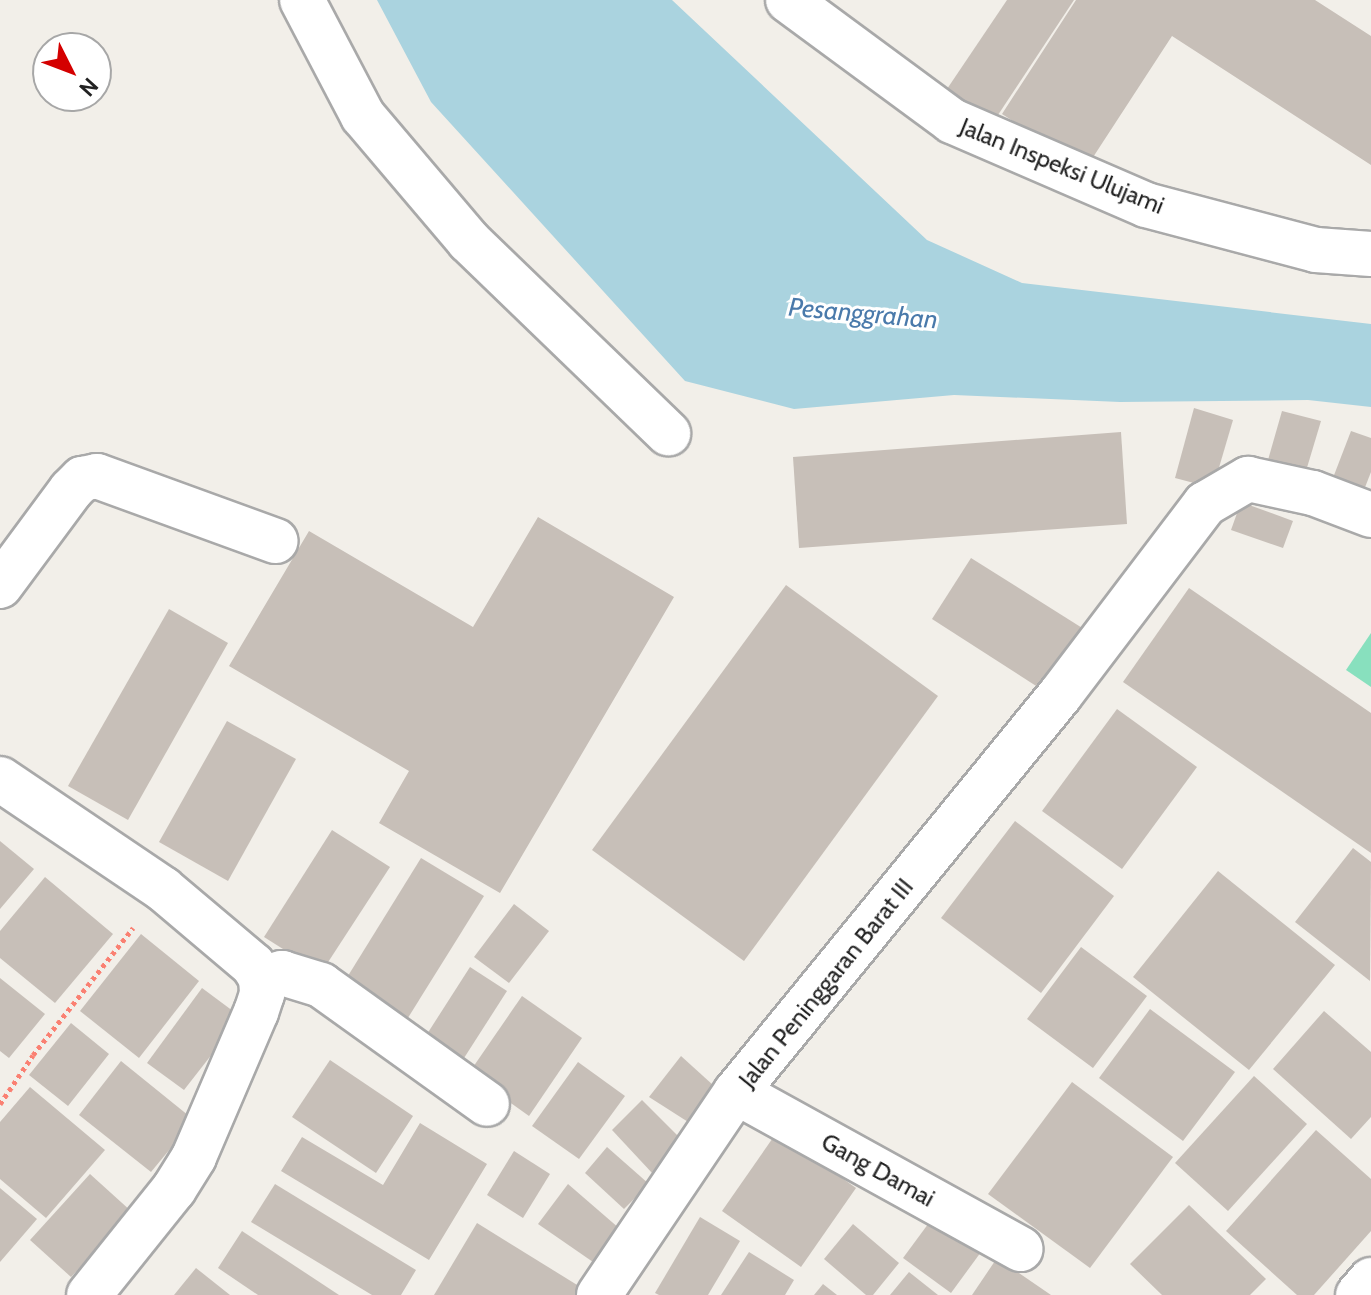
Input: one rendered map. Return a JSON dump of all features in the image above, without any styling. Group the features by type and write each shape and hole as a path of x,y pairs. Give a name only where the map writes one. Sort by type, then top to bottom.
{"street":[{"path":"302,0 363,116 469,241 668,433"},
{"name":"Jalan Inspeksi Ulujami","path":"788,0 952,121 979,133 1146,205 1316,250 1371,254"},
{"path":"0,586 71,490 82,479 97,476 276,541"},
{"name":"Jalan Peninggaran Barat III","path":"612,1291 736,1092 1060,695 1205,504 1248,479 1313,493 1371,515"},
{"path":"0,779 163,889 253,965 261,978 262,994 256,1012 194,1157 174,1189 89,1295"},
{"path":"261,978 282,973 321,985 487,1104"},
{"name":"Gang Damai","path":"736,1092 1020,1249"},
{"path":"1358,1295 1371,1280"}],"path":[{"path":"0,1104 33,1055 163,889"}],"green space":[{"path":"1371,633 1371,687 1346,670"}],"water":[{"name":"Pesanggrahan","path":"377,0 672,0 927,240 1022,283 1371,324 1371,407 1308,400 1120,402 954,395 794,409 685,381 431,102"}],"building":[{"path":"1007,0 1074,0 994,121 947,89"},
{"path":"1076,0 1315,0 1371,36 1371,165 1172,36 1086,168 1002,114"},
{"path":"1194,408 1233,420 1213,488 1175,478"},
{"path":"1282,411 1321,421 1306,471 1268,460"},
{"path":"1351,431 1371,438 1371,472 1362,495 1331,483"},
{"path":"1121,432 1127,524 799,548 793,457"},
{"path":"1241,502 1293,521 1283,548 1231,530"},
{"path":"538,517 674,597 500,893 379,823 409,771 229,666 309,531 473,627"},
{"path":"971,558 1087,631 1047,693 932,619"},
{"path":"786,585 938,696 744,961 592,850"},
{"path":"1189,588 1371,713 1371,853 1123,682"},
{"path":"169,609 228,643 128,820 68,786"},
{"path":"1117,709 1197,767 1122,869 1042,811"},
{"path":"227,721 296,759 228,881 159,842"},
{"path":"1015,821 1114,896 1041,993 941,918"},
{"path":"332,830 390,867 321,973 264,937"},
{"path":"0,841 34,869 0,909"},
{"path":"1353,848 1371,862 1370,981 1295,922"},
{"path":"421,858 484,896 401,1029 338,992"},
{"path":"1218,871 1335,965 1249,1070 1133,977"},
{"path":"45,877 113,934 55,1003 0,958 0,931"},
{"path":"514,904 549,931 509,983 474,957"},
{"path":"141,934 199,981 139,1058 80,1011"},
{"path":"1081,947 1147,996 1093,1068 1027,1019"},
{"path":"470,967 507,991 457,1069 420,1045"},
{"path":"0,978 45,1014 9,1058 0,1051"},
{"path":"202,988 241,1017 184,1090 147,1063"},
{"path":"522,996 582,1038 529,1116 469,1073"},
{"path":"1150,1009 1235,1072 1183,1141 1099,1078"},
{"path":"1324,1011 1371,1052 1371,1117 1351,1139 1273,1069"},
{"path":"71,1023 109,1054 68,1106 29,1075"},
{"path":"681,1056 724,1095 696,1127 649,1097"},
{"path":"330,1060 413,1116 376,1173 292,1117"},
{"path":"121,1061 194,1120 151,1172 79,1115"},
{"path":"578,1062 625,1096 579,1159 532,1126"},
{"path":"1254,1076 1307,1124 1228,1211 1175,1163"},
{"path":"1072,1082 1173,1157 1090,1268 988,1194"},
{"path":"30,1087 105,1150 46,1218 0,1179 0,1122"},
{"path":"642,1100 684,1142 653,1174 612,1130"},
{"path":"420,1123 487,1164 429,1260 281,1171 302,1137 383,1185"},
{"path":"1316,1130 1371,1179 1371,1231 1314,1295 1297,1295 1226,1231"},
{"path":"777,1132 856,1188 801,1267 722,1211"},
{"path":"607,1147 649,1184 624,1209 585,1173"},
{"path":"514,1151 550,1174 523,1218 487,1195"},
{"path":"90,1174 132,1212 71,1277 30,1240"},
{"path":"275,1184 416,1270 401,1295 372,1295 251,1222"},
{"path":"568,1184 620,1229 593,1262 538,1224"},
{"path":"0,1188 37,1219 0,1262"},
{"path":"1189,1205 1266,1279 1250,1295 1162,1295 1130,1264"},
{"path":"934,1216 981,1252 951,1293 903,1258"},
{"path":"700,1217 740,1241 708,1295 655,1293"},
{"path":"477,1223 582,1288 577,1295 434,1295"},
{"path":"853,1224 899,1263 873,1295 866,1295 824,1259"},
{"path":"242,1231 339,1295 258,1295 218,1268"},
{"path":"749,1252 794,1280 785,1295 721,1295"},
{"path":"997,1258 1051,1295 972,1295"},
{"path":"196,1268 230,1295 174,1295"},
{"path":"909,1272 938,1295 890,1295"},
{"path":"823,1284 837,1295 814,1295"}]}
